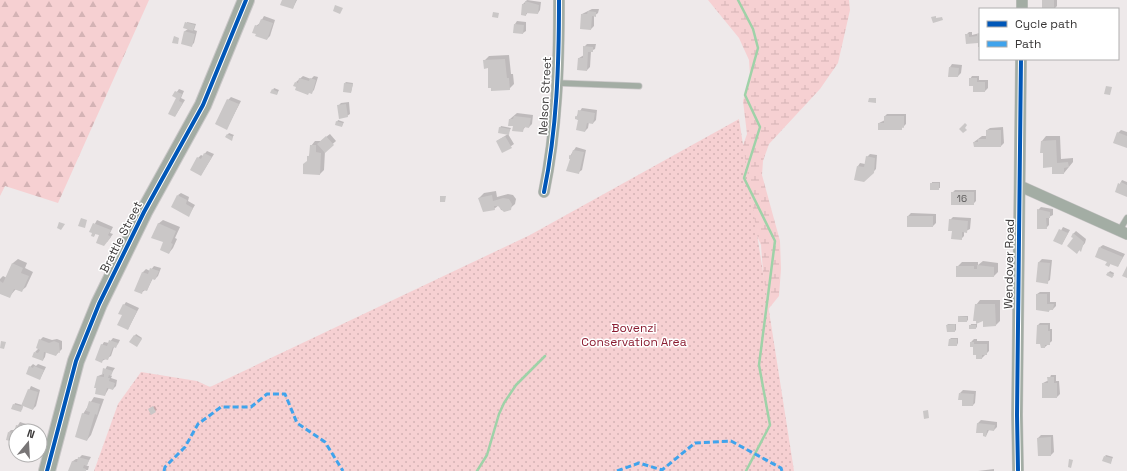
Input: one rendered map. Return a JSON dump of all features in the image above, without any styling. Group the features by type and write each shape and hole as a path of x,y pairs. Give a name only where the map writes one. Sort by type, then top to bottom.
{"street":[{"name":"Brattle Street","path":"47,471 76,361 99,304 144,212 185,141 209,93 246,0"},
{"name":"Nelson Street","path":"544,192 550,163 557,83 559,0"},
{"name":"Wendover Road","path":"1018,470 1021,60"},
{"path":"1020,186 1123,232"}],"lane":[{"path":"557,83 639,86"},
{"path":"1123,232 1127,218"}],"green space":[{"path":"0,0 149,0 58,203 5,186 0,196"},
{"path":"708,0 849,0 850,10 838,63 820,89 769,144 763,161 762,175 780,241 781,269 779,296 766,312 761,245 757,236 737,213 741,151 747,134 743,101 750,75 749,60 739,38"},
{"name":"Bovenzi Conservation Area","path":"739,119 794,471 94,471 118,404 141,372 197,381 210,387 530,235"}],"building":[{"path":"282,0 296,0 293,9 280,5"},
{"path":"1042,0 1054,0 1054,8 1042,8"},
{"path":"525,1 539,5 538,14 526,13 526,16 521,15 522,4 525,4"},
{"path":"335,5 343,8 340,14 333,11"},
{"path":"588,11 596,12 596,17 592,16 591,30 580,29 581,14 587,14"},
{"path":"493,12 499,13 498,18 492,17"},
{"path":"936,16 936,18 942,17 943,20 933,23 931,17"},
{"path":"261,19 273,23 267,40 255,36 256,34 252,33 255,25 258,26"},
{"path":"185,22 195,25 193,31 183,28"},
{"path":"514,24 524,25 523,34 513,33"},
{"path":"184,31 195,34 192,47 181,44"},
{"path":"965,34 969,34 969,37 977,36 977,34 979,34 979,47 978,43 966,44"},
{"path":"174,36 179,38 178,44 172,43"},
{"path":"583,46 593,47 593,52 588,52 587,71 577,70 578,58 583,58"},
{"path":"505,59 510,90 491,91 491,88 488,88 488,68 484,69 483,60"},
{"path":"949,67 959,68 958,77 948,77"},
{"path":"299,78 309,81 310,78 316,80 312,94 309,93 308,95 295,90 296,87 293,86 295,82 298,83"},
{"path":"969,78 977,78 977,82 985,82 985,92 973,92 973,86 969,86"},
{"path":"344,83 353,84 351,93 343,92"},
{"path":"1106,86 1112,87 1110,95 1104,94"},
{"path":"272,89 278,92 277,95 270,93"},
{"path":"175,91 182,94 179,101 183,103 175,117 168,114 176,98 172,96"},
{"path":"869,98 876,98 876,103 868,102"},
{"path":"227,99 239,104 227,130 215,124"},
{"path":"346,104 348,117 339,119 337,105"},
{"path":"578,110 595,113 593,124 587,123 585,132 576,130 578,120 575,119 575,116 577,117"},
{"path":"514,116 531,118 529,128 524,127 523,132 512,131 513,126 508,126 509,119 513,119"},
{"path":"884,116 904,116 904,128 902,127 902,130 878,130 878,123 884,123"},
{"path":"336,121 343,123 342,127 335,125"},
{"path":"965,123 967,125 965,128 967,130 963,133 959,129"},
{"path":"499,127 510,129 509,135 498,133"},
{"path":"986,130 1001,130 1001,147 974,147 973,142 978,142 978,139 986,139"},
{"path":"1117,132 1127,136 1127,148 1113,143"},
{"path":"227,134 233,137 232,141 225,137"},
{"path":"326,136 334,145 325,153 317,144"},
{"path":"505,136 512,148 502,153 496,141"},
{"path":"1056,140 1057,163 1068,162 1069,167 1064,168 1064,174 1052,174 1052,167 1043,168 1043,153 1040,153 1041,141"},
{"path":"310,145 316,145 316,152 321,153 320,175 303,174 303,164 307,161 307,156 309,156"},
{"path":"573,150 584,152 579,174 566,171 570,159 569,155 571,156"},
{"path":"204,153 212,157 201,176 190,170 197,157 201,159"},
{"path":"866,156 875,158 874,173 864,182 854,180 857,166 864,167"},
{"path":"1121,182 1127,185 1127,197 1115,192 1118,183 1120,184"},
{"path":"930,183 939,183 939,190 930,190"},
{"path":"951,192 974,192 974,205 951,205"},
{"path":"177,195 187,200 186,204 193,208 189,217 171,207"},
{"path":"492,195 493,201 503,198 509,199 512,204 511,210 504,212 498,206 494,206 495,210 483,212 478,198"},
{"path":"440,196 446,196 445,202 440,202"},
{"path":"1037,209 1050,212 1050,218 1046,218 1047,229 1037,229"},
{"path":"907,216 933,216 933,227 907,227"},
{"path":"81,218 87,220 85,228 78,226"},
{"path":"949,219 968,221 967,233 962,232 962,240 951,239 952,231 948,231"},
{"path":"59,222 65,224 61,230 57,228"},
{"path":"93,223 111,230 108,235 111,237 104,246 96,243 99,235 95,234 94,237 91,236 92,233 89,232"},
{"path":"158,223 176,231 171,243 173,244 169,254 160,250 163,242 151,238"},
{"path":"1059,229 1068,233 1062,245 1053,241"},
{"path":"1073,233 1084,242 1081,252 1079,250 1077,254 1067,246 1073,238 1071,237"},
{"path":"1099,247 1123,257 1118,267 1110,264 1109,267 1105,265 1107,262 1095,257"},
{"path":"1038,262 1050,263 1048,284 1036,282"},
{"path":"12,263 23,268 21,273 29,276 22,292 14,289 10,298 0,294 0,281 3,283"},
{"path":"977,265 994,267 994,277 956,277 956,266 974,266 974,269 977,269"},
{"path":"1127,266 1127,278 1122,276"},
{"path":"150,268 159,271 155,280 152,279 147,291 143,290 142,294 134,291 142,272 148,274"},
{"path":"1108,272 1114,275 1112,278 1106,275"},
{"path":"1036,294 1047,294 1047,304 1054,304 1053,310 1049,310 1049,312 1036,310"},
{"path":"123,304 137,311 128,330 117,325 122,315 118,314"},
{"path":"975,304 995,304 996,326 983,327 983,321 976,324 976,321 973,321"},
{"path":"958,316 967,317 967,322 958,322"},
{"path":"955,324 955,332 947,332 946,325"},
{"path":"969,325 976,325 976,329 969,329"},
{"path":"1037,325 1048,325 1048,331 1050,331 1050,345 1045,345 1045,348 1041,348 1040,344 1036,344"},
{"path":"134,335 142,339 137,347 129,342"},
{"path":"39,339 49,343 54,341 59,343 60,353 58,352 56,356 44,352 43,361 32,357 34,352 38,353 40,350 36,348"},
{"path":"949,339 957,339 957,346 948,346"},
{"path":"109,340 118,343 116,348 113,347 108,360 103,359 102,363 95,360 101,344 107,346"},
{"path":"1,341 6,342 4,349 0,348"},
{"path":"970,342 974,342 974,344 987,344 987,355 982,355 982,359 976,359 976,355 973,355 973,347 970,347"},
{"path":"29,366 33,368 34,366 44,370 40,380 26,374"},
{"path":"103,368 113,371 111,376 109,375 108,378 110,378 109,381 115,383 113,390 107,388 105,396 95,394 96,388 94,388 97,376 104,377 104,374 102,374"},
{"path":"1047,377 1054,377 1054,383 1057,383 1057,398 1042,398 1042,383 1048,383"},
{"path":"28,389 38,392 33,410 23,406 21,412 11,409 13,404 21,406"},
{"path":"959,393 974,394 973,406 962,406 962,400 958,400"},
{"path":"89,401 100,404 97,415 95,414 87,441 75,437 82,413 89,415 90,412 86,411"},
{"path":"153,406 156,412 151,415 148,409"},
{"path":"928,410 929,418 924,419 923,411"},
{"path":"977,423 995,425 994,431 987,430 986,437 983,436 983,433 976,433"},
{"path":"1051,437 1051,456 1038,456 1037,438"},
{"path":"1104,456 1112,458 1111,464 1102,461"},
{"path":"78,457 89,460 87,466 84,465 83,468 86,469 86,471 68,471 72,461 77,462"},
{"path":"1069,459 1073,460 1071,468 1068,467"}],"waterway":[{"path":"738,0 753,29 758,48 745,95 760,127 744,178 775,241 759,365 770,425 746,471"},
{"path":"477,471 487,455 499,414 504,403 516,385 545,356"}],"marked path":[{"path":"164,471 165,467 185,447 198,424 221,407 251,407 267,394 285,394 297,423 325,442 343,471"},
{"path":"617,471 639,463 662,470 695,443 731,441 781,468 782,471"}],"cycle path":[{"path":"47,471 76,361 99,304 144,212 203,105 246,0"},
{"path":"544,192 552,144 556,96 559,0"},
{"path":"1018,470 1017,415 1021,60"}]}
